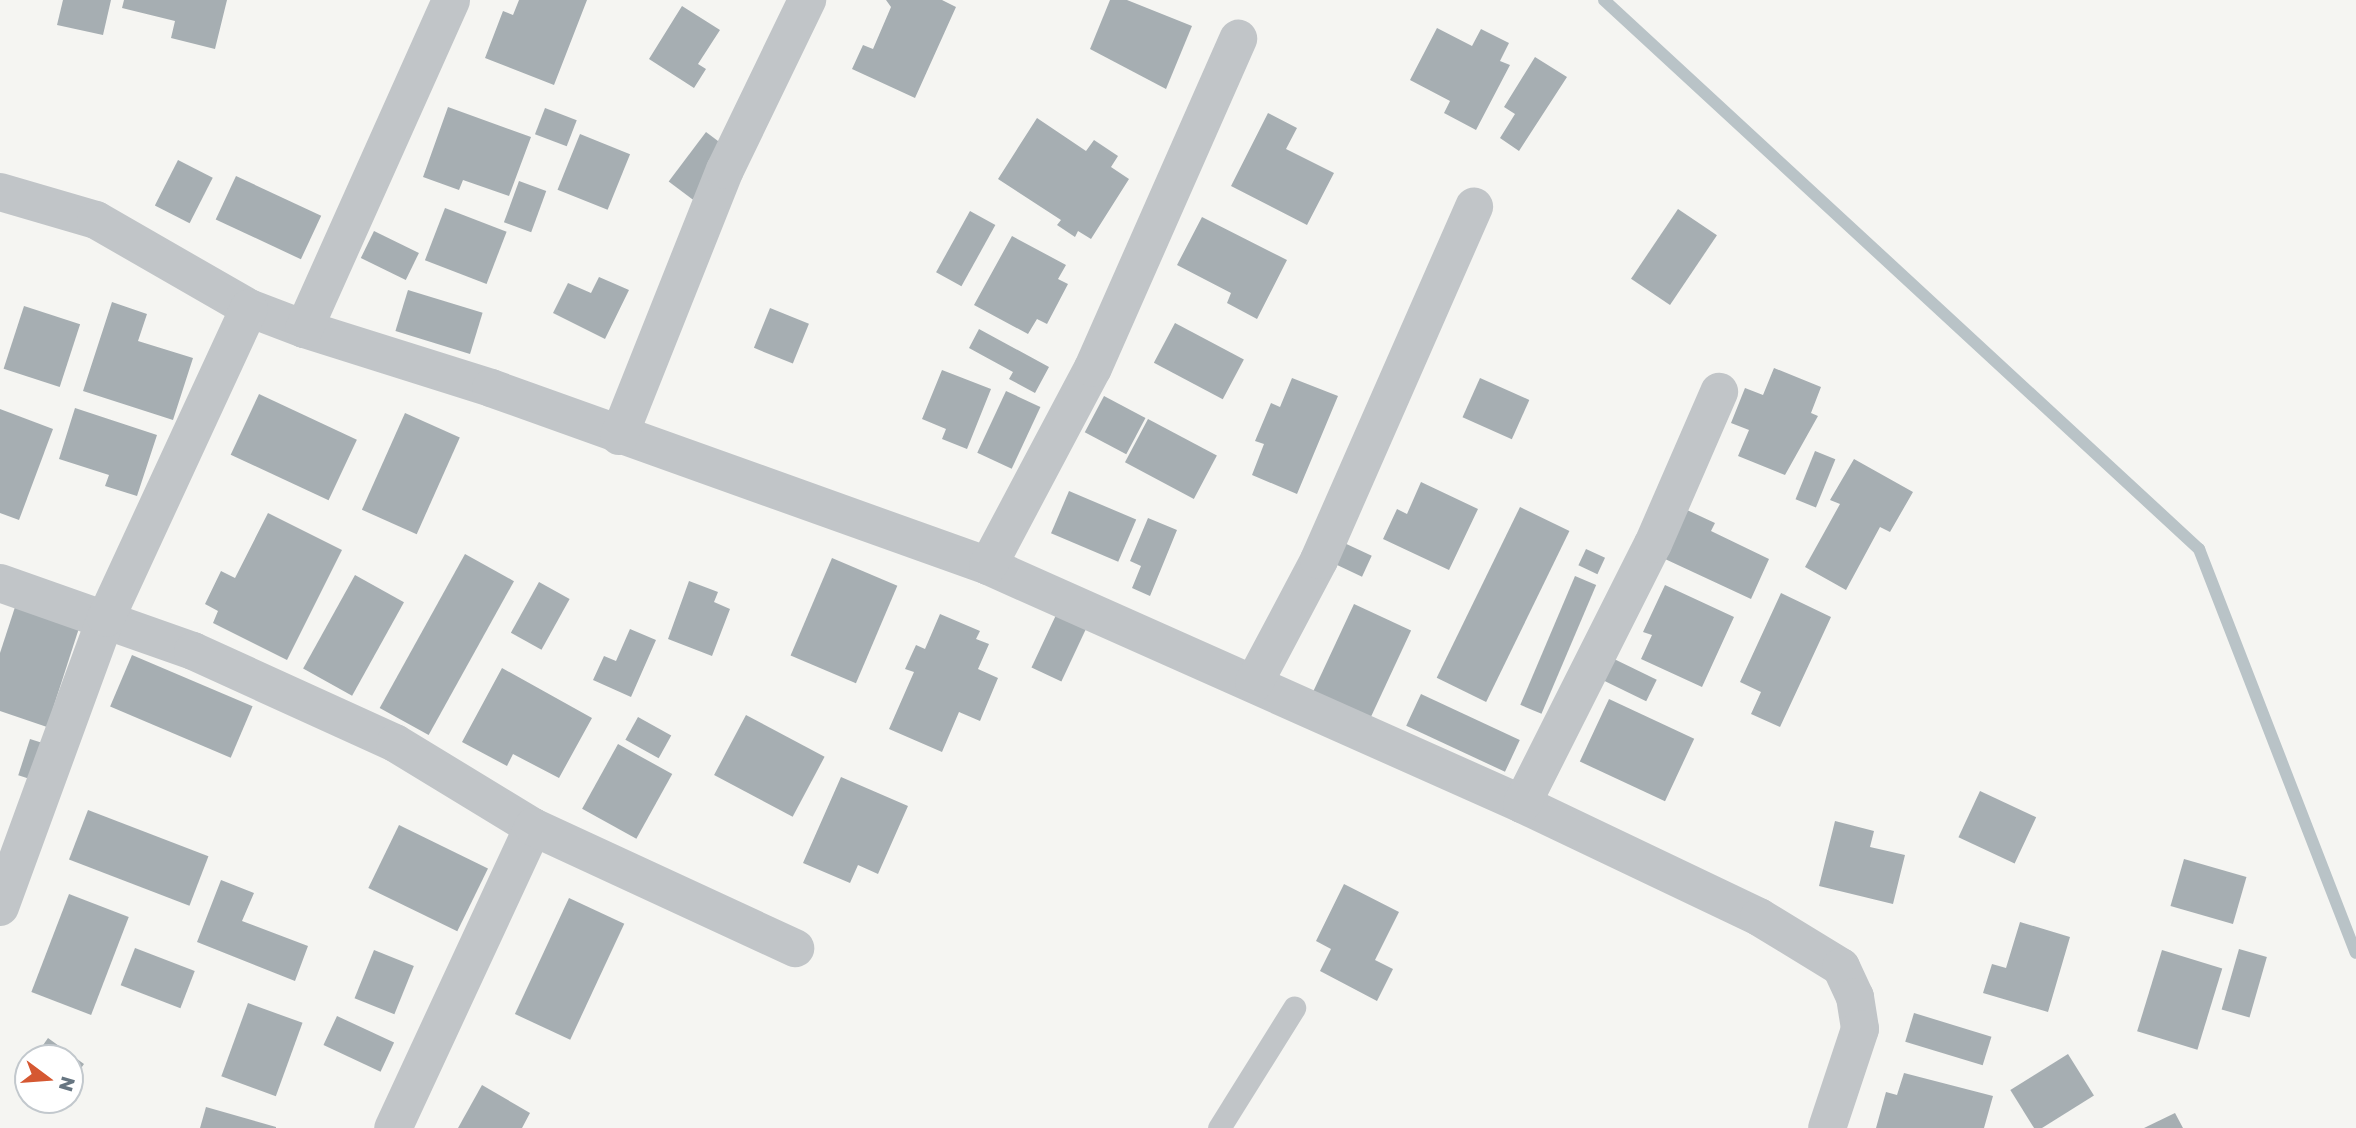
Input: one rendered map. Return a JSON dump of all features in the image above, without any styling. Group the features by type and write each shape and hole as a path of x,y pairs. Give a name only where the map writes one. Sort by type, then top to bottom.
{"street":[{"path":"304,329 451,0"},
{"path":"619,436 726,170 807,0"},
{"path":"988,566 1093,368 1238,39"},
{"path":"0,192 96,220 249,308 304,329 988,566 1522,804 1759,917 1841,967 1860,1029 1827,1128"},
{"path":"1254,683 1319,560 1474,207"},
{"path":"0,907 106,618 249,308"},
{"path":"1522,804 1653,544 1719,392"},
{"path":"0,583 106,618 395,743 533,827 795,948"},
{"path":"393,1128 533,827"}],"lane":[{"path":"1219,1128 1294,1008"}],"building":[{"path":"63,0 111,0 103,35 57,25"},
{"path":"124,0 227,0 215,49 171,38 175,21 122,8"},
{"path":"519,0 587,0 554,85 485,58 503,11 513,15"},
{"path":"886,0 942,0 956,7 915,98 852,69 863,45 873,49 891,7"},
{"path":"1110,0 1127,0 1192,26 1166,89 1090,49"},
{"path":"682,6 720,30 698,64 706,69 694,88 649,59"},
{"path":"1437,28 1472,46 1481,29 1509,43 1500,61 1510,65 1476,130 1444,113 1450,101 1410,80"},
{"path":"1535,57 1567,77 1519,151 1500,138 1515,114 1504,107"},
{"path":"448,107 531,137 509,196 463,180 459,190 423,177"},
{"path":"545,108 577,120 567,146 535,134"},
{"path":"1268,113 1297,128 1286,149 1334,173 1307,225 1231,186"},
{"path":"1037,118 1086,151 1094,140 1118,156 1111,167 1129,179 1091,239 1078,231 1075,237 1057,225 1061,220 998,179"},
{"path":"706,132 730,150 693,200 669,182"},
{"path":"580,134 630,154 608,210 558,190"},
{"path":"178,160 213,178 190,223 155,205"},
{"path":"236,176 321,216 301,259 216,220"},
{"path":"519,181 546,191 531,232 504,222"},
{"path":"445,208 507,232 487,284 425,260"},
{"path":"1678,209 1717,235 1670,305 1631,279"},
{"path":"970,211 995,225 961,286 936,272"},
{"path":"1202,217 1287,260 1257,319 1227,303 1231,293 1177,265"},
{"path":"374,231 419,253 406,280 361,258"},
{"path":"1012,236 1066,265 1058,279 1068,284 1047,324 1037,319 1028,334 974,305"},
{"path":"599,277 629,290 605,339 553,313 568,283 591,293"},
{"path":"408,290 483,313 470,354 395,331"},
{"path":"112,302 147,314 138,341 193,358 173,420 83,391"},
{"path":"24,306 80,324 60,387 4,369"},
{"path":"770,308 809,324 793,364 754,348"},
{"path":"1175,323 1244,360 1223,399 1154,363"},
{"path":"979,329 1049,367 1035,393 1009,379 1013,372 969,348"},
{"path":"1774,368 1821,387 1811,413 1818,416 1785,475 1738,456 1749,430 1731,423 1745,388 1763,395"},
{"path":"942,370 991,389 967,449 942,439 946,429 922,419"},
{"path":"1292,378 1338,396 1297,494 1252,475 1264,444 1255,441 1271,403 1280,407"},
{"path":"1480,378 1529,400 1512,439 1463,417"},
{"path":"1006,391 1040,407 1012,469 977,453"},
{"path":"259,394 357,440 329,500 231,455"},
{"path":"1104,396 1145,418 1126,454 1085,432"},
{"path":"75,408 157,435 137,496 105,486 109,475 59,459"},
{"path":"0,409 53,429 19,520 0,513"},
{"path":"405,413 460,437 417,534 362,510"},
{"path":"1148,419 1217,456 1194,499 1125,462"},
{"path":"1815,451 1835,459 1816,507 1796,499"},
{"path":"1854,459 1913,492 1890,532 1880,527 1846,590 1805,567 1840,504 1830,500"},
{"path":"1421,482 1478,509 1449,570 1383,539 1397,509 1407,514"},
{"path":"1069,491 1136,520 1118,562 1051,533"},
{"path":"1520,507 1569,531 1486,702 1437,678"},
{"path":"1687,510 1715,523 1711,531 1769,559 1751,599 1665,559"},
{"path":"268,513 342,550 287,660 213,623 218,611 205,604 221,571 235,578"},
{"path":"1148,518 1177,530 1150,596 1132,588 1141,566 1130,561"},
{"path":"1340,541 1372,556 1362,577 1330,562"},
{"path":"1586,549 1605,558 1597,574 1578,565"},
{"path":"465,554 514,581 429,735 380,708"},
{"path":"832,558 897,586 856,683 791,656"},
{"path":"355,575 404,602 352,696 303,669"},
{"path":"1575,576 1596,585 1541,714 1520,705"},
{"path":"689,581 718,592 714,602 730,609 712,656 668,639"},
{"path":"539,582 570,599 541,650 511,633"},
{"path":"1665,585 1734,617 1702,687 1641,659 1652,635 1643,632"},
{"path":"1781,593 1831,617 1780,727 1751,714 1761,692 1740,682"},
{"path":"16,604 80,625 47,727 0,711 0,653"},
{"path":"1354,604 1411,631 1371,718 1313,691"},
{"path":"940,614 980,631 976,639 989,644 978,669 998,678 980,721 959,712 942,752 889,729 914,672 905,669 916,645 925,649"},
{"path":"1056,615 1086,629 1061,682 1031,668"},
{"path":"630,629 656,640 631,697 593,680 604,656 616,661"},
{"path":"132,655 253,706 231,758 110,707"},
{"path":"1610,657 1657,680 1646,701 1599,679"},
{"path":"502,668 592,718 559,778 513,754 507,766 462,742"},
{"path":"1421,694 1520,740 1505,772 1406,726"},
{"path":"1609,699 1694,739 1665,801 1580,762"},
{"path":"746,715 825,757 793,817 714,775"},
{"path":"638,717 671,735 659,758 625,740"},
{"path":"30,739 48,745 36,781 18,775"},
{"path":"618,744 672,774 636,839 582,809"},
{"path":"841,777 908,806 878,874 858,865 850,883 803,863"},
{"path":"1980,791 2036,817 2015,863 1958,837"},
{"path":"88,810 208,856 189,906 69,859"},
{"path":"1835,821 1874,831 1870,847 1905,855 1893,904 1819,886"},
{"path":"399,825 488,868 457,931 368,888"},
{"path":"2184,859 2246,877 2233,924 2170,906"},
{"path":"221,880 254,893 242,921 308,946 295,981 197,942"},
{"path":"1344,884 1399,912 1375,960 1393,969 1377,1001 1320,971 1331,949 1316,941"},
{"path":"69,894 129,917 91,1015 31,992"},
{"path":"569,898 624,924 570,1040 515,1014"},
{"path":"2020,922 2070,937 2048,1012 1983,993 1992,964 2006,968"},
{"path":"135,948 195,971 180,1008 121,985"},
{"path":"2239,949 2267,957 2250,1018 2222,1010"},
{"path":"374,950 414,966 394,1014 355,998"},
{"path":"2162,950 2222,968 2197,1050 2137,1031"},
{"path":"248,1003 303,1023 276,1096 221,1076"},
{"path":"1914,1013 1991,1037 1983,1065 1905,1042"},
{"path":"337,1016 394,1043 381,1072 323,1045"},
{"path":"48,1038 56,1044 44,1044"},
{"path":"2068,1054 2094,1096 2042,1128 2034,1128 2010,1090"},
{"path":"1904,1073 1993,1096 1984,1128 1876,1128 1886,1092 1897,1095"},
{"path":"482,1085 530,1113 522,1128 458,1128"},
{"path":"206,1107 276,1127 276,1128 200,1128"},
{"path":"2175,1113 2183,1128 2144,1128"}],"waterway":[{"path":"1604,0 2199,549 2356,953"}]}
